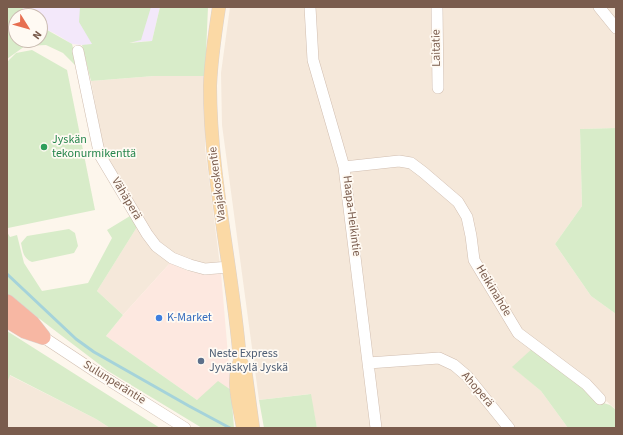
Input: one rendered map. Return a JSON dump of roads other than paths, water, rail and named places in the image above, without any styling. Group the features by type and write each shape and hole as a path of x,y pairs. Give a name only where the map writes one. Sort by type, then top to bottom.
{"highway":[{"path":"7,302 32,323 43,337"},
{"path":"7,320 25,331 43,337"}],"main road":[{"name":"Vaajakoskentie","path":"219,7 210,85 216,175 240,361 245,369 253,428"},
{"name":"Vaajakoskentie","path":"240,361 236,369 236,382 243,428"}],"street":[{"name":"Haapa-Heikintie","path":"310,7 312,60 344,167 376,428"},
{"name":"Laitatie","path":"437,7 438,88"},
{"path":"599,7 616,28"},
{"name":"Vähäperä","path":"78,51 101,157 147,234 156,246 172,258 190,266 205,269 229,268"},
{"name":"Heikinahde","path":"344,167 399,161 411,163 458,202 467,217 474,260 518,333 586,384 600,399"},
{"name":"Sulunperäntie","path":"43,337 185,428"},
{"name":"Ahoperä","path":"368,363 439,358 454,365 467,376 509,428"}],"waterway":[{"path":"7,274 76,339 94,352 230,428"}],"place":[{"name":"Jyskän tekonurmikenttä","path":"44,147"},
{"name":"K-Market","path":"159,318"},
{"name":"Neste Express Jyväskylä Jyskä","path":"201,361"}]}
